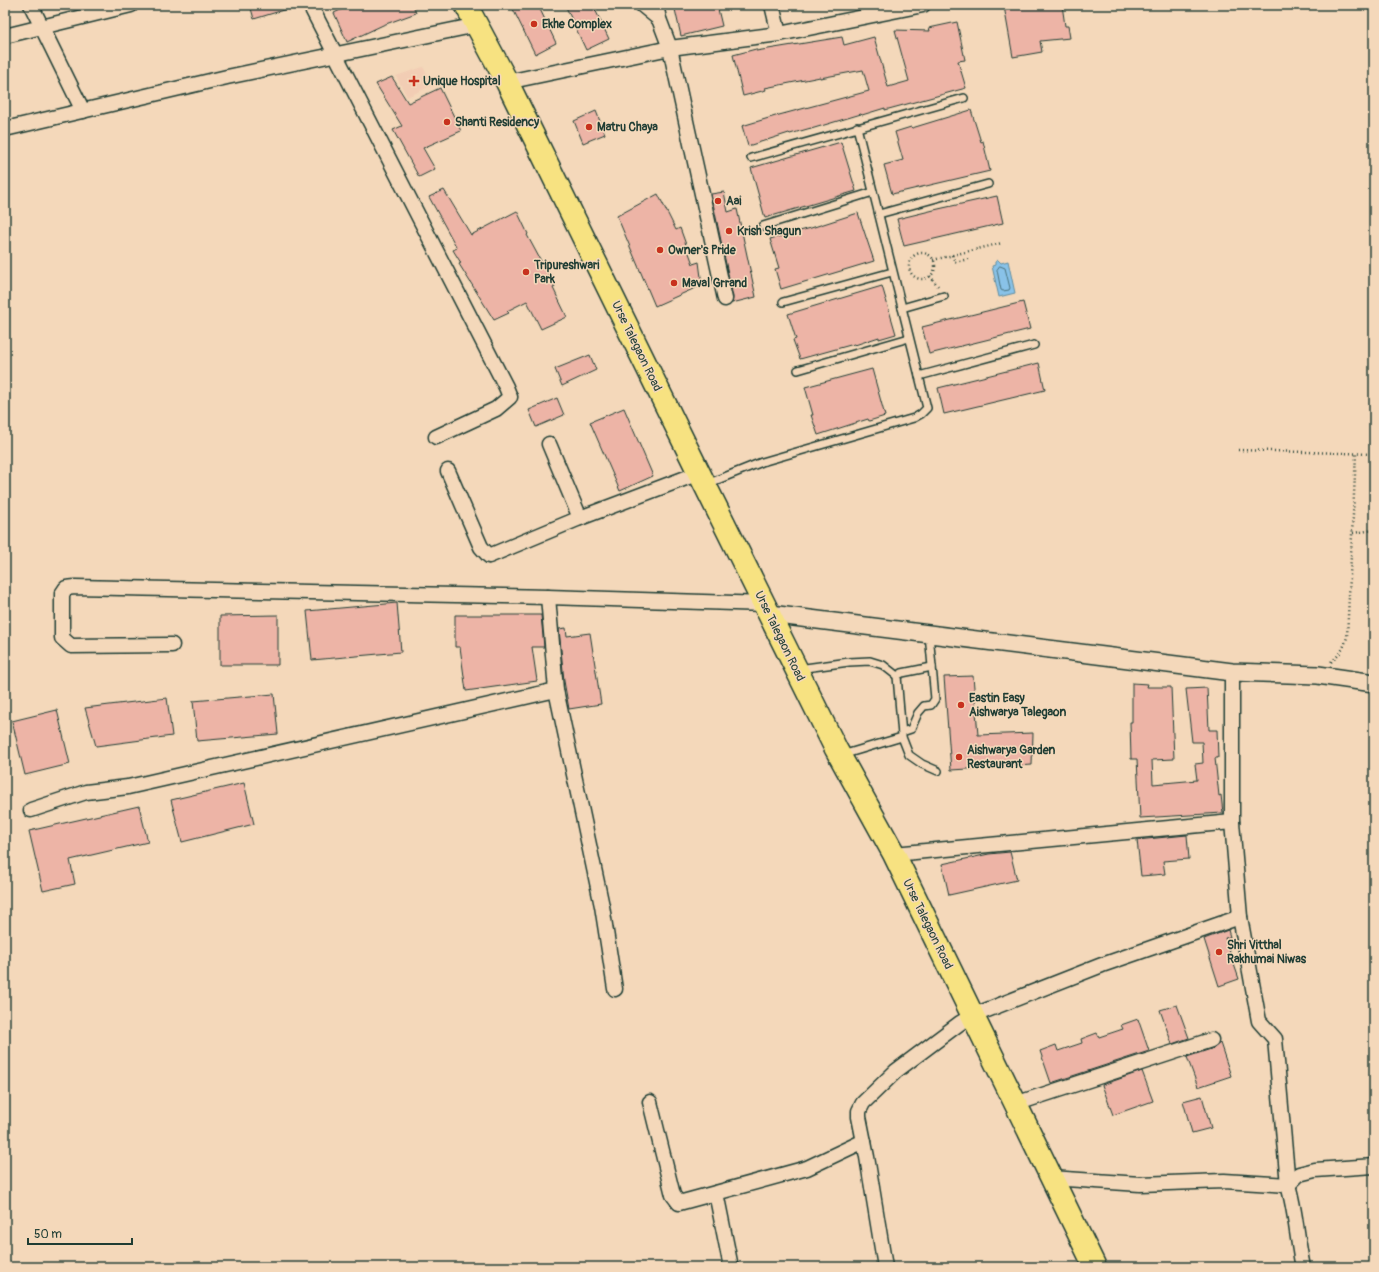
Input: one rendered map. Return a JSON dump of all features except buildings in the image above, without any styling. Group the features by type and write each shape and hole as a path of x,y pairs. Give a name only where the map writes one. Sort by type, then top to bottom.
{"highway":[{"name":"Urse Talegaon Road","path":"466,5 506,82 840,755 894,854 1095,1267"}],"street":[{"path":"31,5 82,111"},
{"path":"5,36 132,5"},
{"path":"310,5 506,386 510,397 496,409 436,437"},
{"path":"642,5 659,19"},
{"path":"656,5 659,19 670,48 725,299"},
{"path":"772,5 779,34"},
{"path":"506,82 670,48 779,34 924,5"},
{"path":"5,129 227,77 477,25"},
{"path":"549,444 580,518"},
{"path":"448,471 481,547 489,556 580,518 702,479"},
{"path":"172,645 71,646 62,638 62,594 66,588 75,587 548,597 767,609 929,634 1232,672 1318,675 1374,683"},
{"path":"548,597 556,690 602,906 614,989"},
{"path":"1232,672 1232,822 1240,918 1259,1021 1275,1039 1288,1185 1294,1206 1298,1243 1303,1267"},
{"path":"31,810 86,792 128,787 556,690"},
{"path":"894,854 1232,822"},
{"path":"885,1267 859,1117 859,1111 862,1103 896,1071 960,1023 972,1016 1102,966 1240,918"},
{"path":"1015,1104 1211,1040"},
{"path":"650,1102 673,1195 679,1204 807,1168 864,1141"},
{"path":"1051,1178 1140,1184 1224,1181 1288,1185 1300,1174 1315,1170 1374,1166"},
{"path":"716,1193 731,1267"}],"lane":[{"path":"751,158 964,98"},
{"path":"702,479 914,418 927,408 857,127"},
{"path":"879,214 988,184"},
{"path":"762,226 873,192"},
{"path":"783,302 892,272"},
{"path":"902,308 944,296"},
{"path":"798,370 909,338"},
{"path":"919,376 1034,344"},
{"path":"840,755 902,735 911,729 918,713 924,706 931,705 935,699 929,634"},
{"path":"797,669 849,662 870,661 883,665 897,676 902,735 908,755 922,764 938,771"},
{"path":"897,676 909,671 932,667"}],"path":[{"path":"934,260 1002,243"},
{"path":"921,253 930,256 934,260 935,269 926,279 916,278 910,270 910,261 917,254 921,253"},
{"path":"952,255 955,262 969,259"},
{"path":"930,276 938,286"},
{"path":"1238,450 1374,454"},
{"path":"1318,675 1324,667 1337,657 1344,649 1347,637 1356,454"},
{"path":"1353,533 1374,530"}],"shaded area":[{"name":"Unique Hospital","path":"423,67 433,85 407,97 396,76"}],"water":[{"path":"998,260 1001,263 1008,261 1015,293 999,297 992,266 995,265 995,262"}],"place":[{"name":"Ekhe Complex","path":"534,24"},
{"name":"Unique Hospital","path":"414,81"},
{"name":"Shanti Residency","path":"447,122"},
{"name":"Matru Chaya","path":"589,127"},
{"name":"Aai","path":"718,201"},
{"name":"Krish Shagun","path":"729,231"},
{"name":"Owner's Pride","path":"660,250"},
{"name":"Tripureshwari Park","path":"526,272"},
{"name":"Maval Grrand","path":"674,283"},
{"name":"Eastin Easy Aishwarya Talegaon","path":"961,705"},
{"name":"Aishwarya Garden Restaurant","path":"959,757"},
{"name":"Shri Vitthal Rakhumai Niwas","path":"1219,952"}]}
